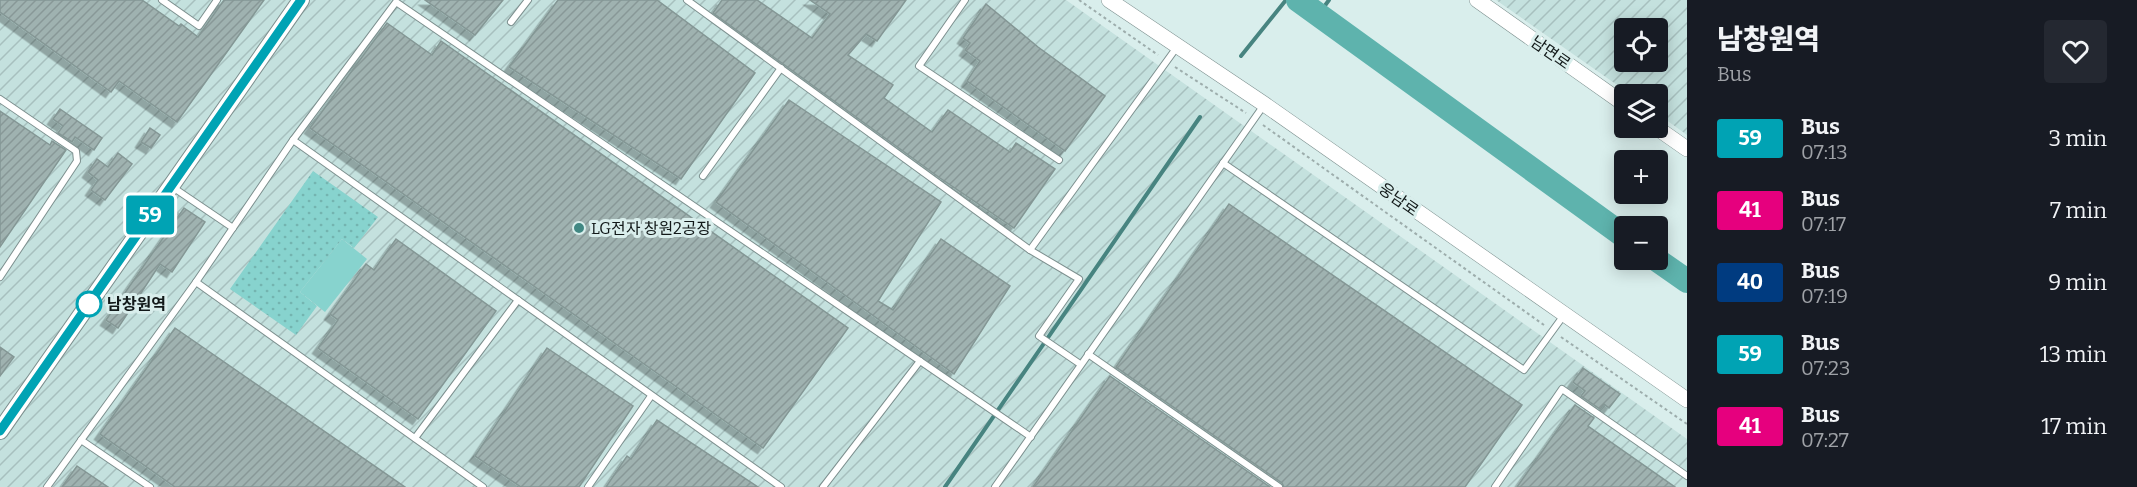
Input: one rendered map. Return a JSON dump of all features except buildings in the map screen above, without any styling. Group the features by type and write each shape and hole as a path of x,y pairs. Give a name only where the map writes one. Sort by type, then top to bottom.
{"main road":[{"path":"0,431 301,0"}],"street":[{"name":"웅남로","path":"1109,0 1264,104 1687,400"},
{"name":"남면로","path":"1477,0 1614,98"},
{"path":"1668,136 1687,149"}],"lane":[{"path":"162,0 199,26 217,0"},
{"path":"511,21 528,0"},
{"path":"687,0 1030,250 1079,279 1039,336 1080,364"},
{"path":"965,0 919,66 1059,160"},
{"path":"47,487 196,282 293,140 396,2 1030,437"},
{"path":"1030,250 1177,47"},
{"path":"703,176 781,68"},
{"path":"0,99 76,151 77,161 0,277"},
{"path":"995,487 1264,104"},
{"path":"293,140 781,487"},
{"path":"1222,163 1524,370 1564,315"},
{"path":"171,186 233,228"},
{"path":"196,282 483,487"},
{"path":"415,438 518,300"},
{"path":"1088,354 1279,487"},
{"path":"823,487 920,361"},
{"path":"1495,487 1562,389 1687,476"},
{"path":"588,487 651,396"},
{"path":"81,440 150,487"}],"path":[{"path":"1079,0 1254,119 1687,424"}],"shaded area":[{"path":"0,0 1066,0 1687,439 1687,487 0,487"},
{"path":"1496,0 1687,0 1687,135 1668,121 1668,84 1616,84"},
{"path":"313,171 378,217 354,248 342,239 300,292 317,306 296,335 230,289"},
{"path":"342,239 367,259 325,312 300,292"}],"waterway":[{"path":"1241,56 1286,0"},
{"path":"1298,0 1614,229"},
{"path":"1318,15 1329,0"},
{"path":"945,487 1200,117"},
{"path":"1668,268 1687,281"}],"bus line":[{"name":"59","path":"0,431 301,0"}],"place":[{"name":"LG전자 창원2공장","path":"579,228"},
{"name":"남창원역","path":"89,304"}]}
